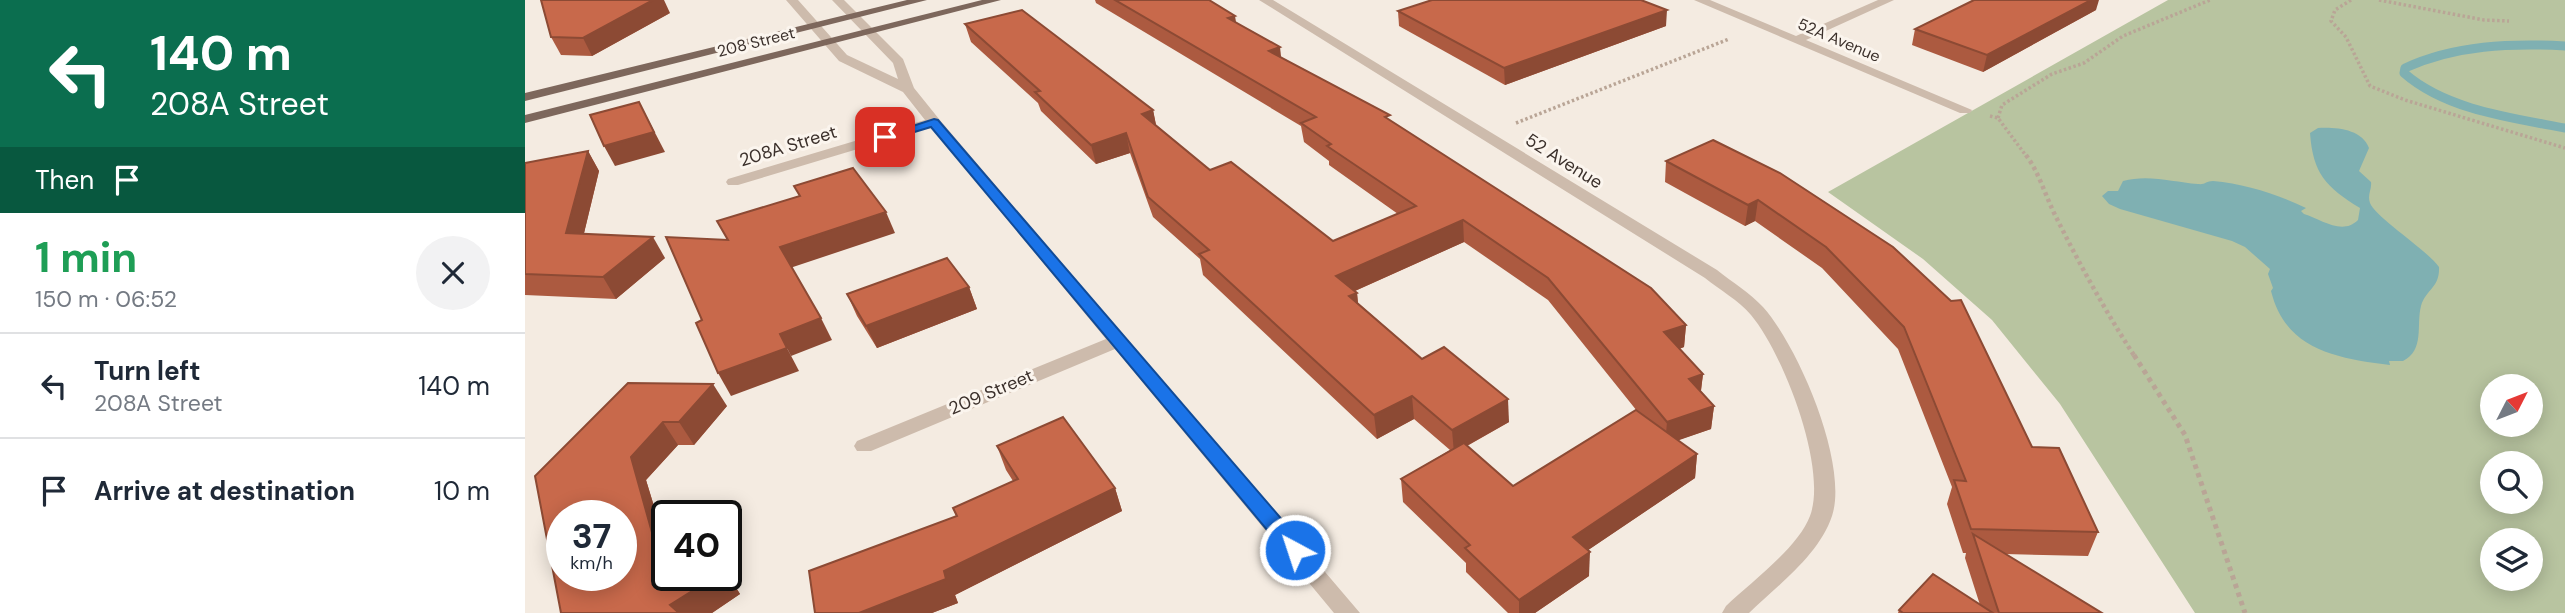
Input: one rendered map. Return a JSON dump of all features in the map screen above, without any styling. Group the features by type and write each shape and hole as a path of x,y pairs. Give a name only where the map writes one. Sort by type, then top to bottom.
{"main road":[{"name":"208 Street","path":"525,97 921,0"},
{"name":"208 Street","path":"525,119 996,0"}],"street":[{"path":"792,0 843,58 908,89"},
{"path":"838,0 899,62 908,89 934,122 1348,613"},
{"name":"52 Avenue","path":"1265,0 1711,274 1756,310 1774,333 1803,395 1823,468 1826,494 1822,516 1805,542 1734,613"},
{"name":"52A Avenue","path":"1700,0 1965,110"},
{"path":"1796,40 1888,0"},
{"name":"208A Street","path":"733,182 934,122"},
{"name":"209 Street","path":"864,446 1119,340"}],"path":[{"path":"1998,118 2002,105 2052,75 2084,63 2123,36 2154,21 2210,0"},
{"path":"2351,0 2335,10 2331,21 2346,37 2369,86 2405,100 2565,148"},
{"path":"2379,0 2484,20 2509,21"},
{"path":"1486,136 1610,84 1763,26"},
{"path":"1965,110 1998,118 2034,166 2049,204 2099,302 2185,435 2245,613"}],"green space":[{"path":"2168,0 2565,0 2565,613 2195,613 2060,404 1992,320 1923,259 1828,192"}],"water":[{"path":"2318,128 2348,130 2366,142 2369,148 2359,171 2371,182 2370,203 2439,267 2437,280 2421,306 2417,344 2410,356 2403,361 2389,361 2390,365 2352,359 2317,348 2289,327 2278,311 2271,291 2273,288 2268,274 2270,269 2245,247 2120,209 2109,204 2102,196 2108,191 2118,191 2123,181 2132,179 2151,178 2200,184 2225,182 2284,198 2306,208 2301,211 2304,214 2331,225 2352,225 2358,220 2360,208 2330,186 2314,159 2310,133"}],"building":[{"path":"541,0 653,0 583,38 551,37"},
{"path":"1115,0 1209,0 1235,16 1228,18 1280,47 1269,51 1390,115 1385,117 1651,288 1686,325 1664,332 1703,374 1689,379 1714,406 1667,422 1548,278 1463,220 1336,276 1357,293 1349,296 1422,359 1444,347 1508,399 1452,430 1412,396 1374,415 1199,254 1209,250 1148,197 1126,133 1091,145 1035,92 1040,91 965,24 1022,10 1153,110 1142,114 1210,170 1231,162 1333,241 1416,206 1327,146 1331,144 1301,123 1316,117"},
{"path":"1432,0 1641,0 1667,10 1504,68 1398,11"},
{"path":"1974,0 2091,0 1987,55 1915,29"},
{"path":"639,102 654,132 604,146 590,115"},
{"path":"1713,140 1780,173 1893,247 1951,301 1961,300 2032,447 2059,448 2098,532 1971,529 1954,480 1966,481 1904,327 1826,247 1758,200 1748,205 1666,161"},
{"path":"588,151 566,233 653,237 603,277 525,274 525,163"},
{"path":"853,168 886,212 780,247 821,318 780,334 787,348 718,373 696,323 702,320 666,237 728,240 717,221 800,196 794,186"},
{"path":"947,258 969,287 866,326 847,294"},
{"path":"628,383 713,384 679,422 663,422 631,457 651,529 651,591 692,591 670,605 679,613 561,613 557,591 637,591 637,500 546,500 546,534 535,476"},
{"path":"1636,410 1697,454 1573,537 1590,552 1519,600 1465,548 1470,545 1401,479 1464,443 1513,486"},
{"path":"1063,417 1115,488 944,571 946,579 859,613 815,613 809,571 957,516 953,508 1018,479 997,446"},
{"path":"1973,534 2102,613 1999,613"},
{"path":"1933,574 1993,613 1903,613 1899,610"}],"waterway":[{"path":"2565,46 2524,45 2463,50 2424,60 2405,68 2404,73 2421,86 2459,104 2502,116 2565,128"}],"route":[{"path":"885,137 934,122 1295,550"}]}
